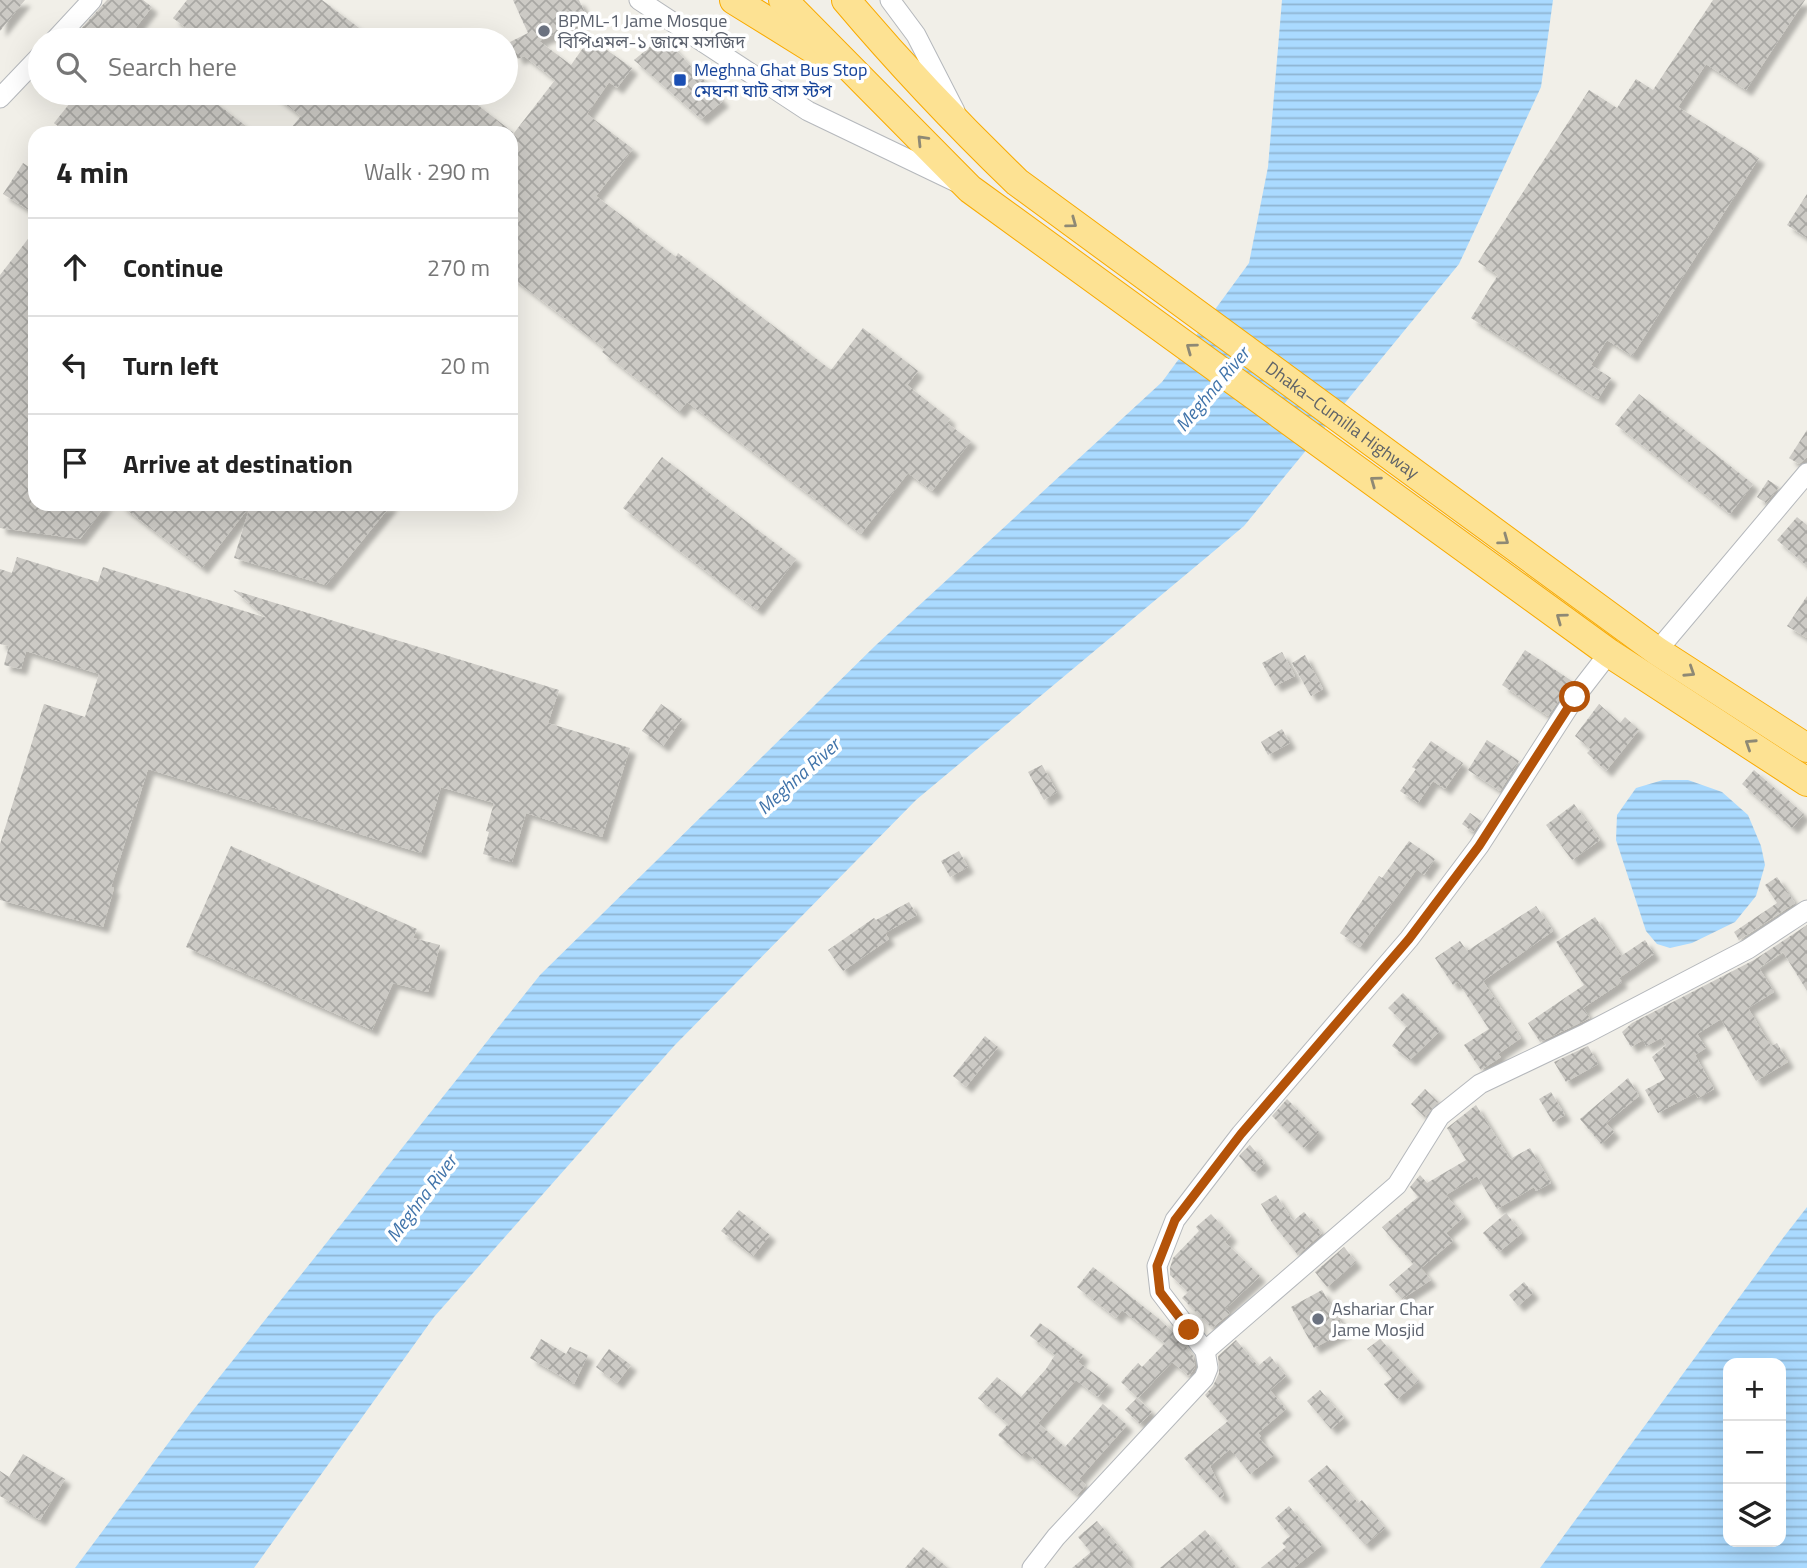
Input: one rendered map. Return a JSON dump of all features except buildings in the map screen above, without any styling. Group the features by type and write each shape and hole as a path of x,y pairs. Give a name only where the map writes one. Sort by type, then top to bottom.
{"highway":[{"name":"Dhaka–Cumilla Highway","path":"774,0 868,84"},
{"name":"Dhaka–Cumilla Highway","path":"783,0 970,188 1609,653 1807,782"},
{"name":"Dhaka–Cumilla Highway","path":"790,0 868,84"},
{"name":"Dhaka–Cumilla Highway","path":"796,0 868,84"},
{"name":"Dhaka–Cumilla Highway","path":"802,0 868,84"},
{"name":"Dhaka–Cumilla Highway","path":"846,0 894,57 1017,182 1657,651 1807,748"},
{"name":"Dhaka–Cumilla Highway","path":"742,1 868,84"}],"street":[{"path":"66,28 92,0"},
{"path":"639,0 808,111 970,188"},
{"path":"890,0 916,35 967,133"},
{"path":"0,98 28,69"},
{"path":"1657,651 1807,473"},
{"path":"1032,1568 1056,1537 1204,1378 1208,1368 1205,1351 1160,1292 1157,1266 1175,1220 1241,1134 1409,939 1479,846 1575,697 1609,653"},
{"path":"1205,1351 1398,1185 1440,1116 1480,1084 1587,1033 1748,949 1807,910"}],"water":[{"name":"Meghna River","path":"1282,0 1553,0 1541,87 1459,264 1244,526 916,800 674,1046 434,1317 254,1568 75,1568 190,1414 540,975 876,645 1162,382 1249,263 1268,167"},
{"path":"1663,780 1688,780 1722,792 1748,815 1761,846 1765,865 1756,896 1735,922 1692,943 1670,948 1657,944 1646,931 1616,840 1617,815 1636,788"},
{"path":"1807,1207 1807,1568 1540,1568 1783,1238"}],"place":[{"name":"BPML-1 Jame Mosque বিপিএমল-১ জামে মসজিদ","path":"544,31"},
{"name":"Meghna Ghat Bus Stop মেঘনা ঘাট বাস স্টপ","path":"680,80"},
{"name":"Ashariar Char Jame Mosjid","path":"1318,1319"}],"route":[{"path":"1189,1330 1160,1292 1157,1266 1175,1220 1241,1134 1409,939 1479,846 1575,697"}]}
